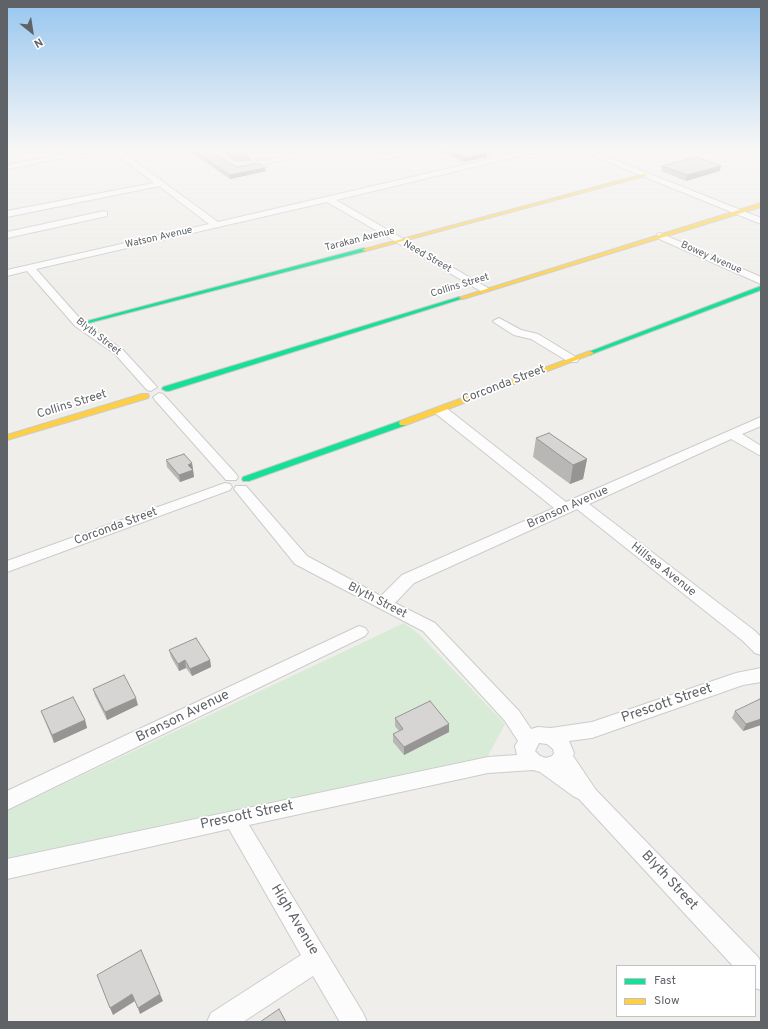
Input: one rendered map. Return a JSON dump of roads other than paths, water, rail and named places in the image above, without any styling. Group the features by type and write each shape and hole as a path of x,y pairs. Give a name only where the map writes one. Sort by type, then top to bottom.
{"street":[{"path":"7,235 57,214 115,197"},
{"path":"178,197 218,225"},
{"name":"Watson Avenue","path":"7,273 337,197"},
{"name":"Tarakan Avenue","path":"79,324 564,197"},
{"path":"701,197 761,220"},
{"name":"Need Street","path":"328,199 484,290"},
{"name":"Collins Street","path":"7,438 761,205"},
{"path":"7,214 104,214"},
{"name":"Bowey Avenue","path":"660,236 761,281"},
{"name":"Blyth Street","path":"30,268 79,324 119,352 236,483 301,560 382,604 429,627 543,750 589,796 748,965"},
{"name":"Corconda Street","path":"7,567 440,410 761,288"},
{"path":"499,321 518,333 534,336 573,359"},
{"name":"Hillsea Avenue","path":"440,410 757,642"},
{"name":"Branson Avenue","path":"382,604 408,579 761,421"},
{"path":"732,434 761,452"},
{"name":"Branson Avenue","path":"7,801 359,632"},
{"name":"Prescott Street","path":"7,869 488,765 543,750 592,730 742,678 761,668"},
{"name":"Prescott Street","path":"742,678 761,675"},
{"name":"High Avenue","path":"234,819 354,1022"},
{"path":"220,1022 317,959"}]}
